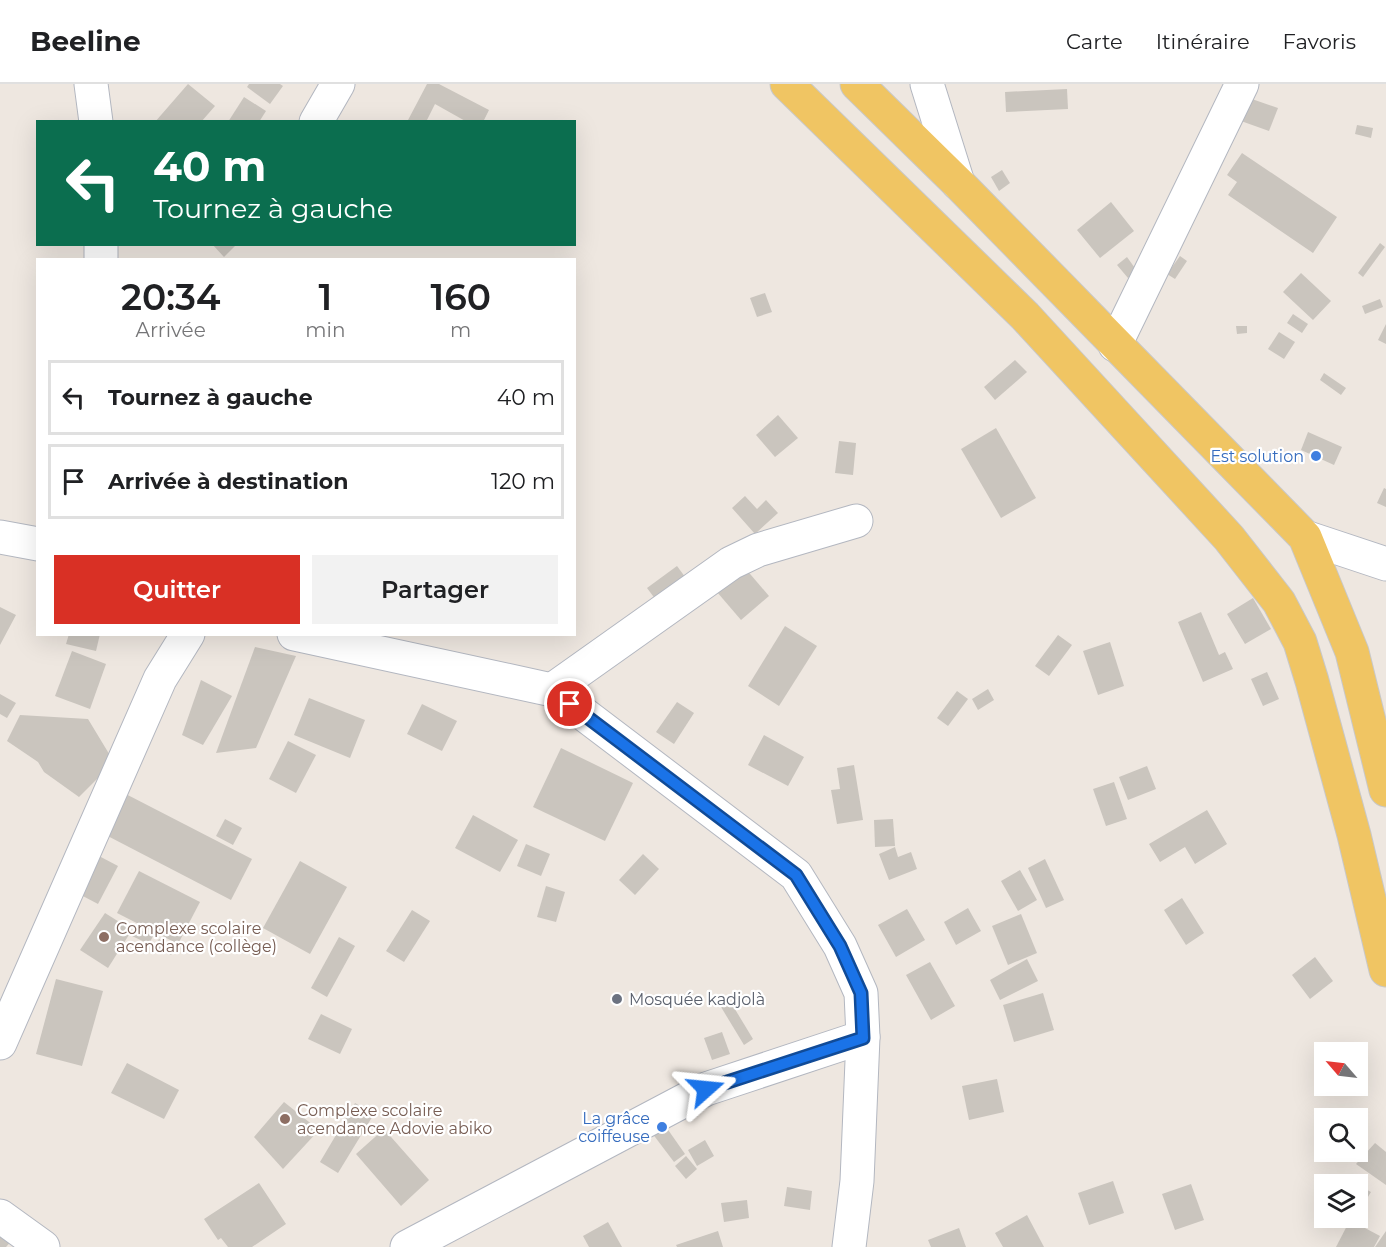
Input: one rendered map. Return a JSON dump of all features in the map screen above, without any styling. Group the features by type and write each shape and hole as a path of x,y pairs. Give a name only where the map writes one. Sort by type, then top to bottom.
{"main road":[{"path":"787,84 1025,316 1229,538 1279,602 1300,642 1312,681 1354,836 1386,970"},
{"path":"857,84 958,183 1305,537 1352,652 1386,790"}],"street":[{"path":"91,84 96,120"},
{"path":"317,120 338,84"},
{"path":"927,84 958,183"},
{"path":"1115,345 1242,84"},
{"path":"552,690 731,563 758,550 856,521"},
{"path":"0,537 36,544"},
{"path":"1305,537 1386,564"},
{"path":"0,1042 160,679 188,636"},
{"path":"303,636 552,690 796,875 840,946 861,993 863,1038 857,1181 849,1247"},
{"path":"407,1247 706,1089 863,1038"},
{"path":"0,1216 43,1247"}],"building":[{"path":"188,84 215,106 203,120 157,120"},
{"path":"249,84 280,84 283,86 270,104 247,87"},
{"path":"427,84 439,84 489,110 484,120 463,120 435,104 427,120 408,120"},
{"path":"1067,89 1068,109 1006,112 1005,92"},
{"path":"244,97 266,111 260,120 229,120"},
{"path":"1249,98 1278,108 1269,131 1241,121"},
{"path":"1357,125 1373,128 1371,138 1355,134"},
{"path":"1242,153 1337,217 1313,253 1228,195 1237,182 1227,175"},
{"path":"1002,170 1010,183 999,191 991,177"},
{"path":"1111,202 1134,231 1100,258 1077,230"},
{"path":"1380,243 1385,247 1363,277 1358,273"},
{"path":"214,246 235,246 224,257"},
{"path":"1180,256 1187,261 1175,279 1167,274"},
{"path":"1127,257 1137,271 1128,278 1117,265"},
{"path":"1301,273 1331,301 1313,320 1283,292"},
{"path":"765,293 772,312 757,317 750,298"},
{"path":"1380,299 1383,307 1365,314 1362,306"},
{"path":"1293,314 1308,324 1302,333 1287,323"},
{"path":"1386,324 1386,344 1378,340"},
{"path":"1236,326 1247,326 1247,333 1237,334"},
{"path":"1279,332 1295,342 1284,359 1268,349"},
{"path":"1015,360 1027,372 995,400 984,387"},
{"path":"1324,373 1346,388 1341,395 1320,380"},
{"path":"778,415 798,438 775,457 756,435"},
{"path":"996,428 1036,498 1001,518 961,449"},
{"path":"1308,432 1342,447 1334,465 1301,450"},
{"path":"839,441 856,443 853,475 835,473"},
{"path":"1384,488 1386,489 1386,507 1377,503"},
{"path":"745,496 757,509 766,500 778,513 755,534 732,508"},
{"path":"677,566 691,585 662,608 647,588"},
{"path":"745,568 769,596 741,620 717,592"},
{"path":"1253,598 1271,629 1245,644 1227,614"},
{"path":"0,607 16,615 0,645"},
{"path":"1201,612 1219,655 1225,652 1233,669 1203,682 1178,622"},
{"path":"785,626 817,646 779,706 748,686"},
{"path":"1058,635 1072,645 1049,676 1035,666"},
{"path":"68,636 100,636 96,651 66,644"},
{"path":"1110,642 1124,686 1098,695 1083,651"},
{"path":"255,647 296,656 256,748 216,753"},
{"path":"72,651 106,664 90,709 55,696"},
{"path":"1267,672 1279,699 1263,706 1251,679"},
{"path":"201,680 232,696 203,745 182,735"},
{"path":"988,689 994,700 978,710 972,699"},
{"path":"957,691 968,699 948,726 937,718"},
{"path":"0,694 16,703 7,718 0,714"},
{"path":"309,698 365,720 350,758 294,735"},
{"path":"677,702 694,713 674,744 656,732"},
{"path":"422,704 457,721 442,751 407,734"},
{"path":"20,715 88,719 114,762 79,797 44,772 38,762 7,741"},
{"path":"764,735 804,757 788,786 748,765"},
{"path":"288,741 316,755 296,793 269,779"},
{"path":"561,748 633,783 605,841 533,807"},
{"path":"854,765 863,820 837,824 831,790 840,789 837,768"},
{"path":"1147,766 1156,789 1128,800 1119,777"},
{"path":"1114,782 1127,819 1106,826 1093,789"},
{"path":"118,790 252,859 231,900 100,832"},
{"path":"1207,810 1227,844 1195,864 1185,847 1160,862 1149,844"},
{"path":"473,815 518,840 500,872 455,848"},
{"path":"225,819 242,828 233,845 216,836"},
{"path":"893,819 895,846 875,847 874,820"},
{"path":"526,844 550,854 541,876 517,866"},
{"path":"895,847 898,857 911,852 917,869 889,880 879,854"},
{"path":"643,854 659,869 635,895 619,880"},
{"path":"99,856 118,866 98,904 79,894"},
{"path":"1045,859 1064,900 1046,908 1028,868"},
{"path":"300,861 347,887 310,954 263,928"},
{"path":"1020,870 1037,900 1018,911 1001,881"},
{"path":"139,871 200,902 178,944 117,913"},
{"path":"546,886 565,892 556,922 537,917"},
{"path":"1182,898 1204,933 1186,945 1164,910"},
{"path":"968,908 981,931 956,945 944,922"},
{"path":"907,909 925,940 896,957 878,925"},
{"path":"412,910 430,921 404,962 386,951"},
{"path":"105,913 132,930 108,968 80,950"},
{"path":"1021,914 1037,953 1008,965 992,926"},
{"path":"137,928 153,936 149,944 132,936"},
{"path":"339,937 355,946 327,997 311,988"},
{"path":"159,939 175,948 171,955 155,947"},
{"path":"1315,957 1333,981 1310,999 1292,975"},
{"path":"1027,959 1038,981 1000,1000 990,980"},
{"path":"930,962 955,1006 931,1020 906,975"},
{"path":"56,979 103,991 82,1066 36,1054"},
{"path":"1043,993 1054,1030 1014,1042 1003,1005"},
{"path":"727,996 753,1039 744,1045 718,1002"},
{"path":"321,1014 352,1029 340,1054 308,1039"},
{"path":"722,1032 730,1054 712,1060 704,1038"},
{"path":"127,1063 179,1090 164,1119 111,1093"},
{"path":"997,1079 1004,1112 969,1120 962,1086"},
{"path":"284,1102 319,1130 283,1169 254,1137"},
{"path":"355,1103 374,1114 338,1173 320,1162"},
{"path":"664,1124 685,1154 674,1162 652,1133"},
{"path":"384,1129 429,1180 401,1206 356,1154"},
{"path":"705,1140 714,1156 697,1166 688,1150"},
{"path":"1375,1143 1386,1152 1386,1185 1356,1164 1368,1162 1368,1151"},
{"path":"686,1156 697,1169 686,1179 675,1166"},
{"path":"1113,1181 1124,1213 1089,1225 1078,1193"},
{"path":"259,1183 286,1224 252,1247 228,1247 221,1238 218,1240 204,1219"},
{"path":"1191,1184 1204,1220 1175,1230 1162,1194"},
{"path":"787,1187 812,1191 810,1210 784,1206"},
{"path":"747,1200 749,1218 724,1222 721,1203"},
{"path":"1027,1215 1044,1247 1003,1247 995,1233"},
{"path":"608,1222 622,1247 589,1247 583,1236"},
{"path":"0,1226 14,1238 6,1247 0,1247"},
{"path":"959,1228 966,1247 931,1247 928,1240"},
{"path":"1346,1228 1365,1228 1380,1236 1374,1247 1336,1247"},
{"path":"718,1231 723,1247 677,1247 676,1245"},
{"path":"1386,1231 1386,1247 1375,1247"}],"place":[{"name":"Est solution","path":"1316,456"},
{"name":"Complexe scolaire acendance (collège)","path":"104,937"},
{"name":"Mosquée kadjolà","path":"617,999"},
{"name":"Complexe scolaire acendance Adovie abiko","path":"285,1119"},
{"name":"La grâce coiffeuse","path":"662,1127"}],"route":[{"path":"570,704 796,875 840,946 861,993 863,1038 706,1089"}]}
